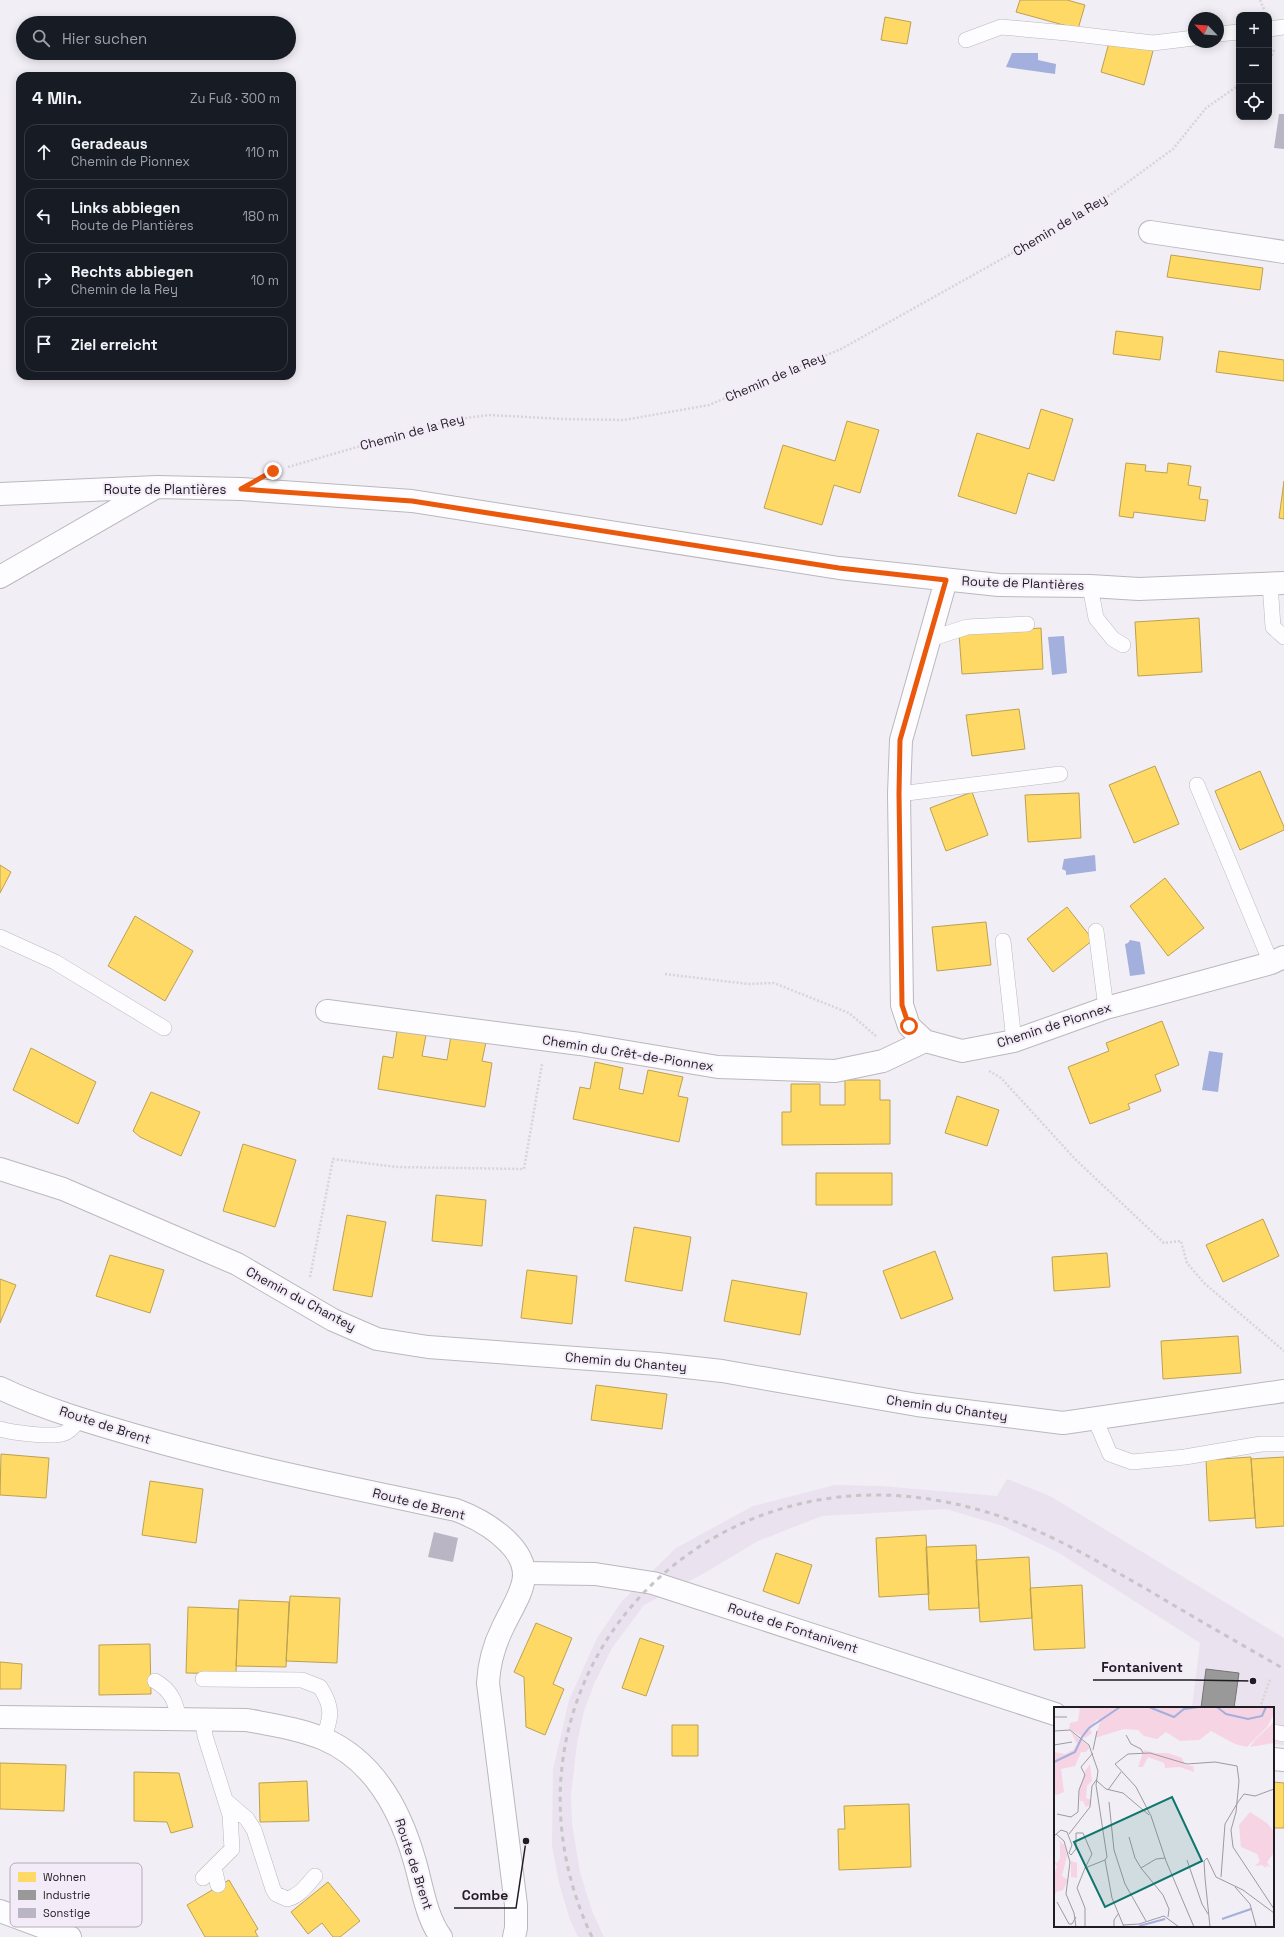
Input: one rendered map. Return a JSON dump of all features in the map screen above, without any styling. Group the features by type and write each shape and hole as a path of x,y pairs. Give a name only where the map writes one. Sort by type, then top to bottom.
{"street":[{"path":"1150,232 1284,252"},
{"path":"0,577 157,487"},
{"name":"Route de Plantières","path":"0,494 157,487 241,489 412,501 839,568 999,585 1090,586 1139,589 1277,583"},
{"path":"924,1041 909,1026 902,1005 899,794 900,740 946,580"},
{"name":"Chemin de Pionnex","path":"924,1041 962,1051 1014,1041 1106,1008 1278,960"},
{"name":"Chemin du Crêt-de-Pionnex","path":"327,1011 580,1044 726,1067 835,1071 883,1061 924,1041"},
{"name":"Chemin du Chantey","path":"0,1169 63,1189 237,1264 334,1320 377,1339 428,1347 658,1364 722,1371 917,1405 1063,1423 1284,1391"},
{"name":"Route de Brent","path":"0,1388 35,1403 168,1445 252,1466 456,1510 469,1515 500,1534 516,1550 521,1561 524,1574 524,1584 519,1598 503,1626 492,1654 488,1683 516,1905 516,1928 514,1937"},
{"name":"Route de Fontanivent","path":"524,1574 595,1574 653,1583 1054,1714"},
{"name":"Route de Brent","path":"0,1717 247,1720 280,1726 323,1739 339,1747 360,1763 380,1786 396,1810 412,1851 431,1917 441,1937"},
{"path":"0,1911 10,1915"},
{"path":"43,1927 70,1937"}],"lane":[{"path":"966,40 1001,27 1067,32 1153,43 1188,39"},
{"path":"1272,29 1284,27"},
{"path":"1224,33 1236,32"},
{"path":"1277,583 1273,627 1284,637"},
{"path":"1090,586 1096,618 1114,639 1123,645"},
{"path":"930,639 967,627 1027,624"},
{"path":"899,794 1060,774"},
{"name":"Chemin de Pionnex","path":"1197,785 1278,960"},
{"path":"1096,931 1106,1008"},
{"path":"0,937 55,962 164,1028"},
{"path":"1003,941 1014,1041"},
{"path":"0,1429 12,1433 62,1434 74,1427 80,1418"},
{"path":"1095,1418 1110,1454 1132,1462 1185,1457 1261,1444 1284,1444"},
{"path":"203,1679 302,1680 320,1687 330,1704 331,1716 323,1739"},
{"path":"155,1681 165,1686 172,1696 179,1720"},
{"path":"203,1720 205,1736 230,1815 232,1849 203,1878"},
{"path":"1274,1732 1284,1734"},
{"path":"225,1800 247,1820 254,1830 270,1882 276,1894 287,1899 294,1898 299,1895 315,1876"},
{"path":"214,1867 218,1884"}],"path":[{"name":"Chemin de la Rey","path":"280,469 451,420 490,415 563,419 624,420 709,405 841,349 1091,209 1173,150 1206,108 1236,87"},
{"path":"665,974 748,984 774,984 849,1013 875,1036 881,1037"},
{"path":"971,1050 974,1064 1001,1078 1076,1160 1164,1243 1181,1241 1187,1263 1204,1283 1284,1351"},
{"path":"309,1282 333,1159 396,1167 524,1169 543,1056"},
{"path":"1260,1707 1270,1679"}],"shaded area":[{"path":"1007,1479 1050,1496 1284,1638 1284,1745 1274,1744 1274,1707 1192,1707 1200,1643 1059,1553 1003,1526 946,1509 822,1516 758,1541 701,1575 644,1605 612,1648 594,1684 584,1711 577,1743 571,1795 572,1824 580,1872 592,1911 604,1937 578,1937 570,1920 559,1883 552,1846 553,1770 569,1700 597,1638 622,1601 676,1548 753,1506 835,1485 881,1486 997,1496"}],"water":[{"path":"1012,53 1038,53 1038,60 1056,64 1055,74 1006,67"},
{"path":"1064,636 1067,673 1052,675 1048,637"},
{"path":"1095,855 1096,871 1066,875 1066,871 1062,869 1064,859"},
{"path":"1130,940 1140,942 1145,974 1130,976 1125,944"},
{"path":"1209,1051 1223,1053 1218,1092 1202,1090"}],"building: Wohnen":[{"path":"1020,0 1067,0 1085,5 1078,29 1016,12"},
{"path":"885,17 911,22 907,44 881,40"},
{"path":"1110,39 1153,51 1144,85 1101,72"},
{"path":"1171,255 1263,268 1260,290 1167,277"},
{"path":"1116,331 1163,337 1160,360 1113,354"},
{"path":"1219,351 1284,360 1284,381 1216,372"},
{"path":"1041,409 1073,419 1054,481 1028,473 1016,514 958,496 977,433 1029,449"},
{"path":"847,421 879,430 860,493 834,485 822,525 764,508 783,445 835,461"},
{"path":"1126,463 1146,465 1145,471 1167,473 1168,463 1191,466 1188,485 1201,487 1199,499 1208,500 1205,521 1134,512 1133,518 1119,516"},
{"path":"1284,481 1284,519 1279,518"},
{"path":"1199,618 1202,672 1138,676 1135,622"},
{"path":"1041,628 1043,669 962,674 959,634"},
{"path":"1019,709 1025,749 972,756 966,715"},
{"path":"1155,766 1179,824 1134,843 1109,785"},
{"path":"1260,771 1284,830 1240,850 1215,791"},
{"path":"972,792 988,835 946,851 930,808"},
{"path":"1079,793 1081,838 1028,842 1025,795"},
{"path":"0,865 11,872 0,893"},
{"path":"1165,878 1204,928 1168,956 1130,906"},
{"path":"1067,907 1093,940 1053,972 1027,939"},
{"path":"135,916 193,951 165,1001 108,966"},
{"path":"986,922 991,965 937,971 932,927"},
{"path":"1162,1021 1179,1065 1155,1075 1161,1091 1128,1104 1130,1109 1090,1124 1068,1067 1109,1051 1106,1043"},
{"path":"397,1031 426,1035 422,1056 447,1060 451,1036 486,1042 482,1061 492,1063 485,1107 378,1089 383,1056 393,1058"},
{"path":"31,1048 96,1082 78,1124 13,1090"},
{"path":"595,1062 623,1068 619,1089 643,1094 648,1070 683,1077 678,1096 688,1098 679,1142 573,1119 580,1087 590,1089"},
{"path":"845,1080 880,1080 880,1100 890,1100 890,1144 782,1145 782,1112 791,1112 791,1084 820,1084 820,1105 845,1105"},
{"path":"151,1092 200,1112 181,1156 140,1137 133,1131"},
{"path":"957,1096 999,1110 987,1146 945,1133"},
{"path":"243,1144 296,1160 275,1227 223,1211"},
{"path":"816,1173 892,1173 892,1205 816,1205"},
{"path":"436,1195 486,1200 482,1246 432,1241"},
{"path":"347,1215 386,1222 372,1297 333,1290"},
{"path":"1263,1219 1279,1256 1223,1282 1206,1245"},
{"path":"634,1227 691,1237 682,1291 625,1281"},
{"path":"935,1251 953,1299 901,1319 883,1271"},
{"path":"1107,1253 1110,1287 1054,1291 1052,1257"},
{"path":"110,1255 164,1270 150,1313 96,1296"},
{"path":"527,1270 577,1276 572,1324 521,1318"},
{"path":"0,1279 16,1285 0,1323"},
{"path":"732,1280 807,1293 800,1335 724,1321"},
{"path":"1238,1336 1241,1373 1163,1379 1161,1341"},
{"path":"596,1385 667,1394 662,1429 591,1420"},
{"path":"1,1454 49,1458 46,1498 0,1495"},
{"path":"1251,1457 1255,1518 1209,1521 1206,1460"},
{"path":"1284,1457 1284,1526 1256,1528 1251,1459"},
{"path":"150,1481 203,1489 196,1543 142,1535"},
{"path":"926,1535 929,1594 879,1597 876,1538"},
{"path":"976,1545 979,1608 929,1610 926,1547"},
{"path":"776,1553 812,1565 799,1604 763,1591"},
{"path":"1029,1557 1032,1618 980,1622 976,1560"},
{"path":"1082,1585 1085,1648 1034,1650 1030,1588"},
{"path":"290,1596 340,1598 337,1663 286,1661"},
{"path":"239,1600 289,1602 286,1667 236,1666"},
{"path":"188,1607 238,1609 236,1674 186,1673"},
{"path":"536,1623 572,1638 553,1684 564,1689 545,1735 526,1727 524,1677 514,1672"},
{"path":"640,1638 664,1646 646,1696 622,1688"},
{"path":"150,1644 151,1694 99,1695 99,1645"},
{"path":"0,1662 22,1664 21,1689 0,1689"},
{"path":"672,1725 698,1725 698,1756 672,1756"},
{"path":"0,1763 66,1765 64,1811 0,1809"},
{"path":"134,1772 179,1773 193,1827 171,1833 167,1822 134,1821"},
{"path":"307,1781 309,1821 260,1822 259,1783"},
{"path":"1274,1782 1284,1783 1284,1828 1274,1828"},
{"path":"909,1804 911,1867 839,1870 838,1829 845,1829 844,1806"},
{"path":"229,1880 258,1929 255,1931 258,1937 205,1937 187,1905"},
{"path":"328,1882 360,1921 340,1937 333,1937 322,1923 308,1934 291,1912"}],"building: Industrie":[{"path":"1206,1669 1239,1673 1234,1707 1201,1707"}],"building: Sonstige":[{"path":"1279,114 1284,114 1284,149 1274,148"},
{"path":"434,1532 458,1538 453,1562 428,1557"}],"railway":[{"path":"592,1937 564,1848 562,1762 584,1683 626,1613 685,1557 758,1517 842,1497 935,1500 994,1514 1071,1547 1284,1669"}],"place":[{"name":"Fontanivent","path":"1253,1681"},
{"name":"Combe","path":"526,1841"}],"route":[{"path":"273,471 241,489 412,501 839,568 946,580 900,740 899,794 902,1005 909,1026"}]}
